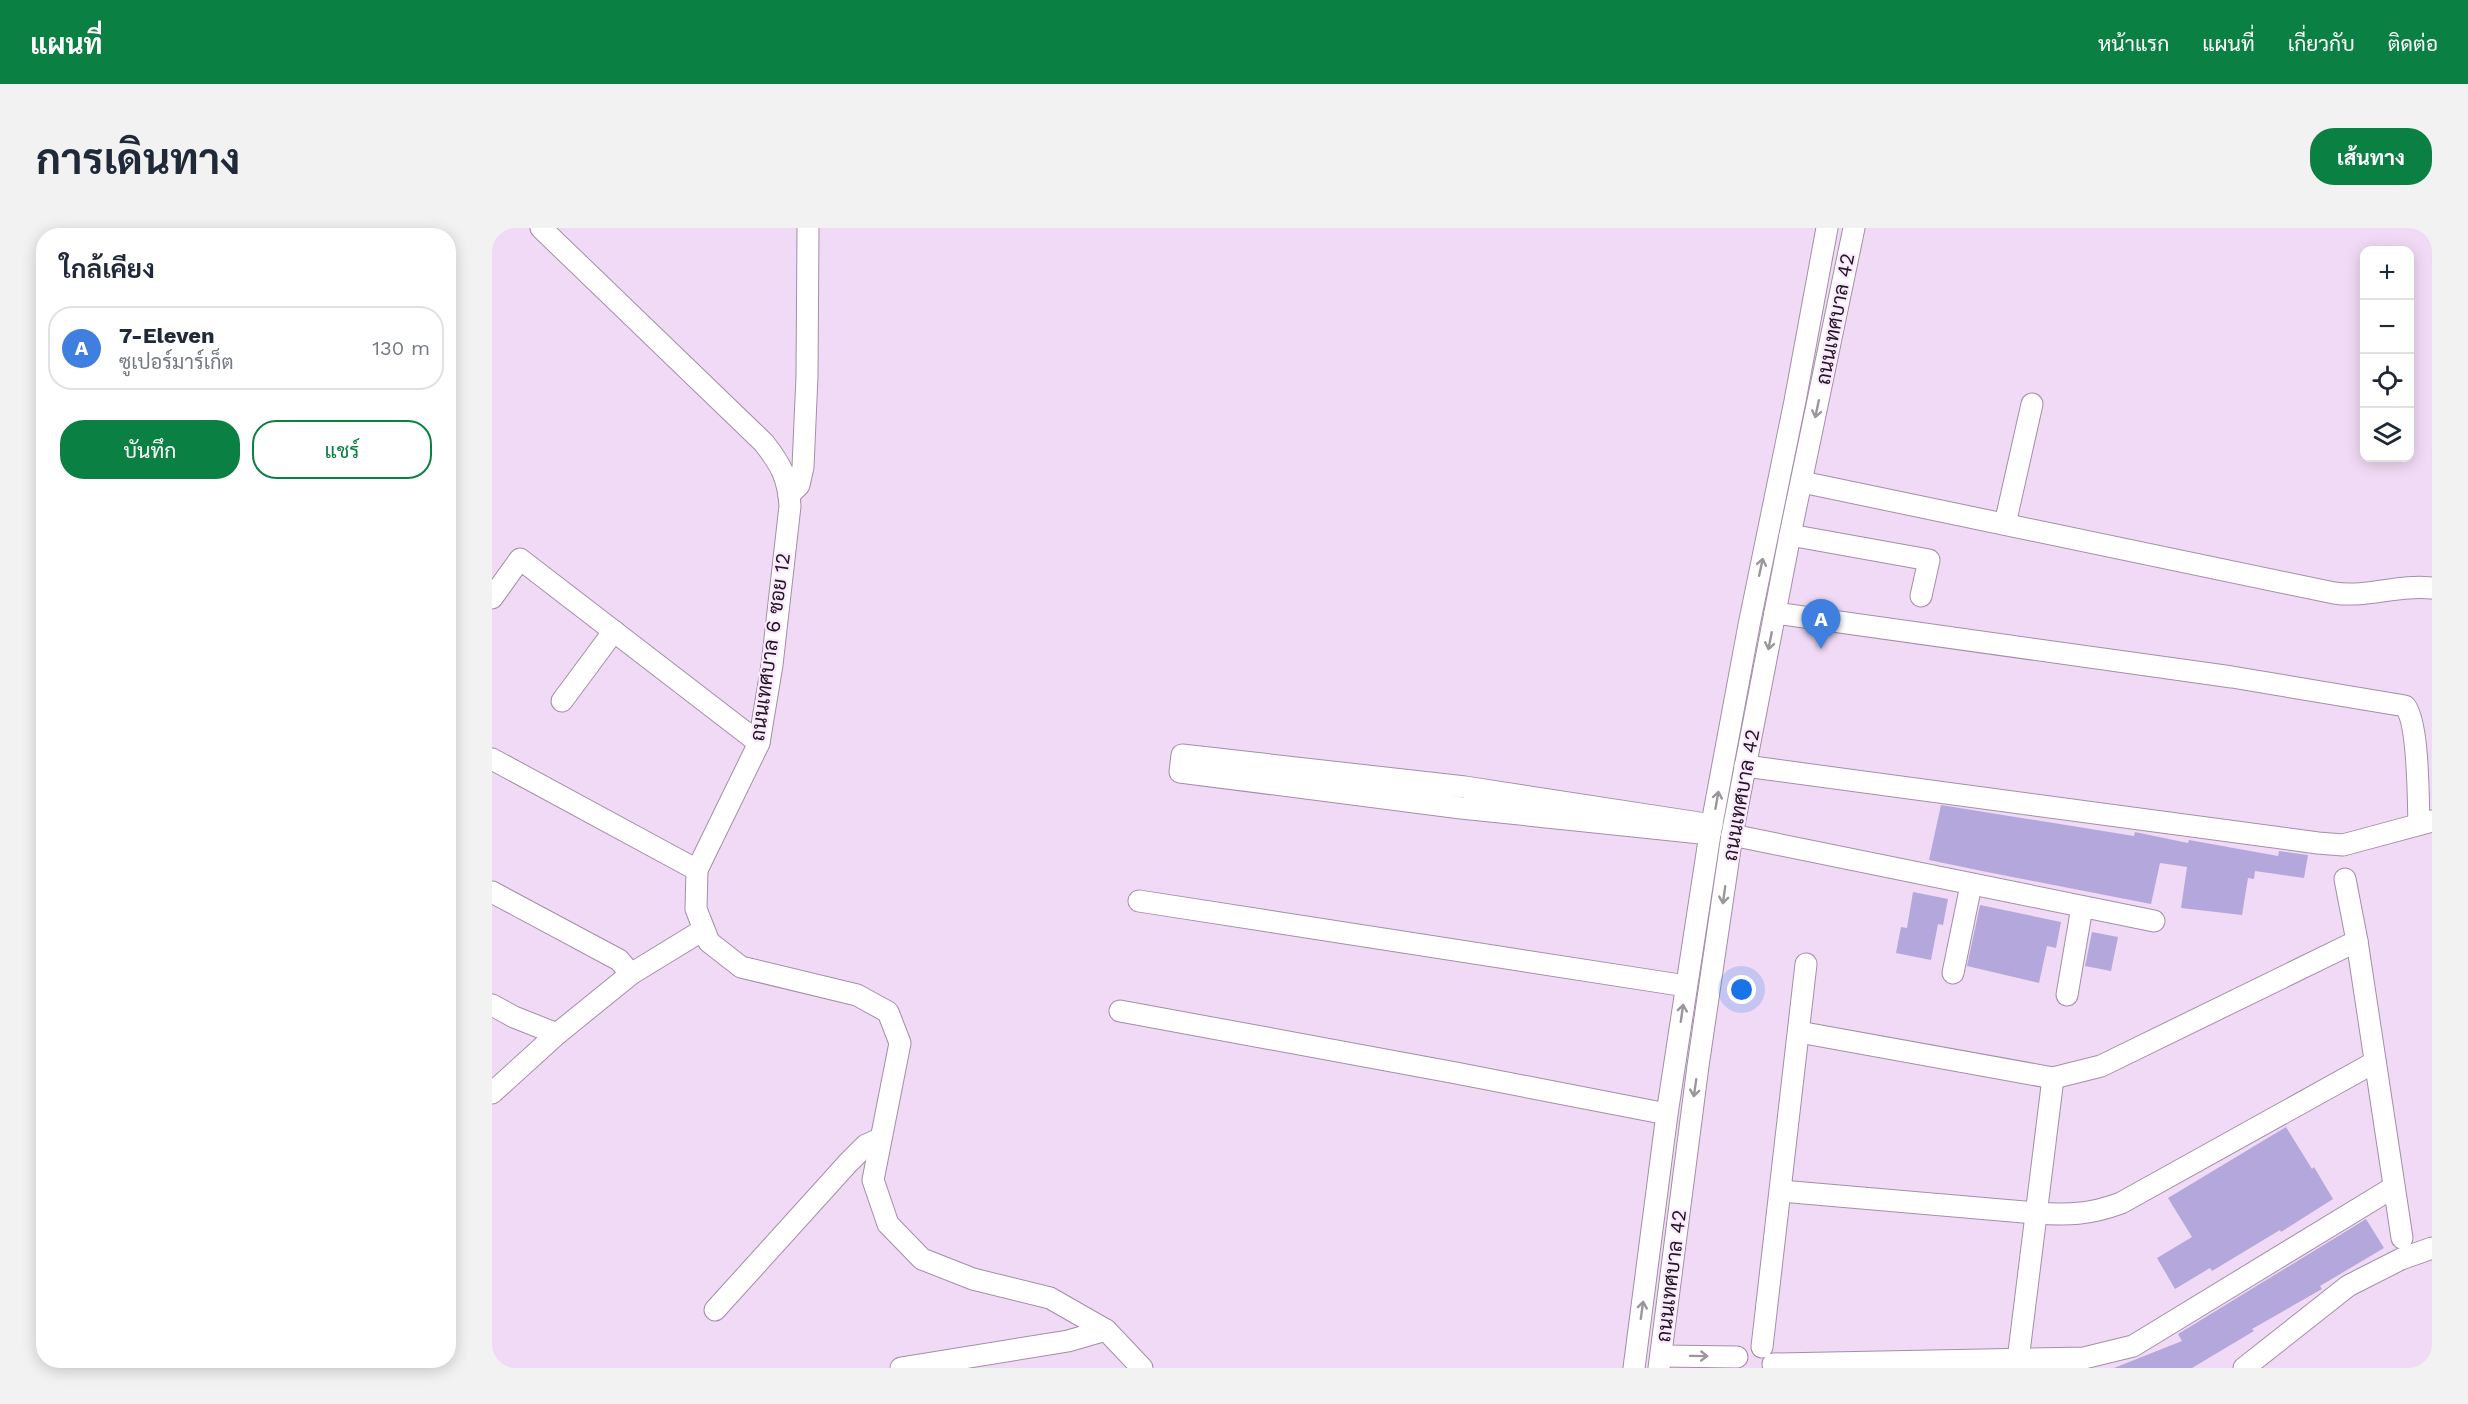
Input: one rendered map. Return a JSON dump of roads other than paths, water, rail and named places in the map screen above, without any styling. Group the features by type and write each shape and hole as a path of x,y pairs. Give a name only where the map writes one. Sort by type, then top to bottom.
{"street":[{"name":"ถนนเทศบาล 6 ซอย 12","path":"541,228 764,443 779,462 789,484 772,665 759,742 697,870 696,909 709,942 741,967 856,995 888,1012 900,1043 873,1180 888,1224 922,1259 973,1279 1050,1298 1106,1330 1142,1368"},
{"path":"789,495 799,485 803,467 807,376 808,228"},
{"name":"ถนนเทศบาล 42","path":"1634,1368 1667,1114 1711,830 1827,228"},
{"name":"ถนนเทศบาล 42","path":"1660,1362 1698,1066 1732,835 1790,536 1854,228"},
{"path":"2005,524 2032,404"},
{"path":"1802,482 2353,596 2406,588 2432,588"},
{"path":"1790,536 1929,560 1922,596"},
{"path":"492,598 520,559 759,742"},
{"path":"1745,766 2318,843 2343,845 2426,822 2408,708 2399,704 2232,677 1775,614"},
{"path":"562,701 614,631"},
{"path":"1711,830 1461,808 1340,783 1182,755 1180,772 1340,783 1465,787 1711,830"},
{"path":"492,759 697,870"},
{"path":"1461,808 1465,787"},
{"path":"1732,835 2154,921"},
{"path":"2345,879 2357,941 2402,1238"},
{"path":"1953,973 1971,885"},
{"path":"492,892 619,960 631,975"},
{"path":"1138,901 1686,986"},
{"path":"2067,995 2082,907"},
{"path":"492,1093 556,1034 631,975 703,930"},
{"path":"1799,1032 2053,1078 2102,1066 2357,941"},
{"path":"1769,1360 1781,1191 1806,964"},
{"path":"492,1005 514,1017 556,1034"},
{"path":"1120,1011 1445,1070 1667,1114"},
{"path":"1781,1191 2035,1213 2070,1215 2096,1213 2121,1203 2376,1062"},
{"path":"2019,1360 2053,1078"},
{"path":"715,1310 848,1163 862,1149 880,1139"},
{"path":"1660,1362 1737,1362 1741,1350 1748,1346 1769,1360 2084,1358 2133,1346 2394,1187"},
{"path":"2244,1368 2348,1286 2401,1259 2432,1248"},
{"path":"901,1368 1068,1341 1106,1330"}],"place":[{"name":"7-Eleven","path":"1821,649"}]}
